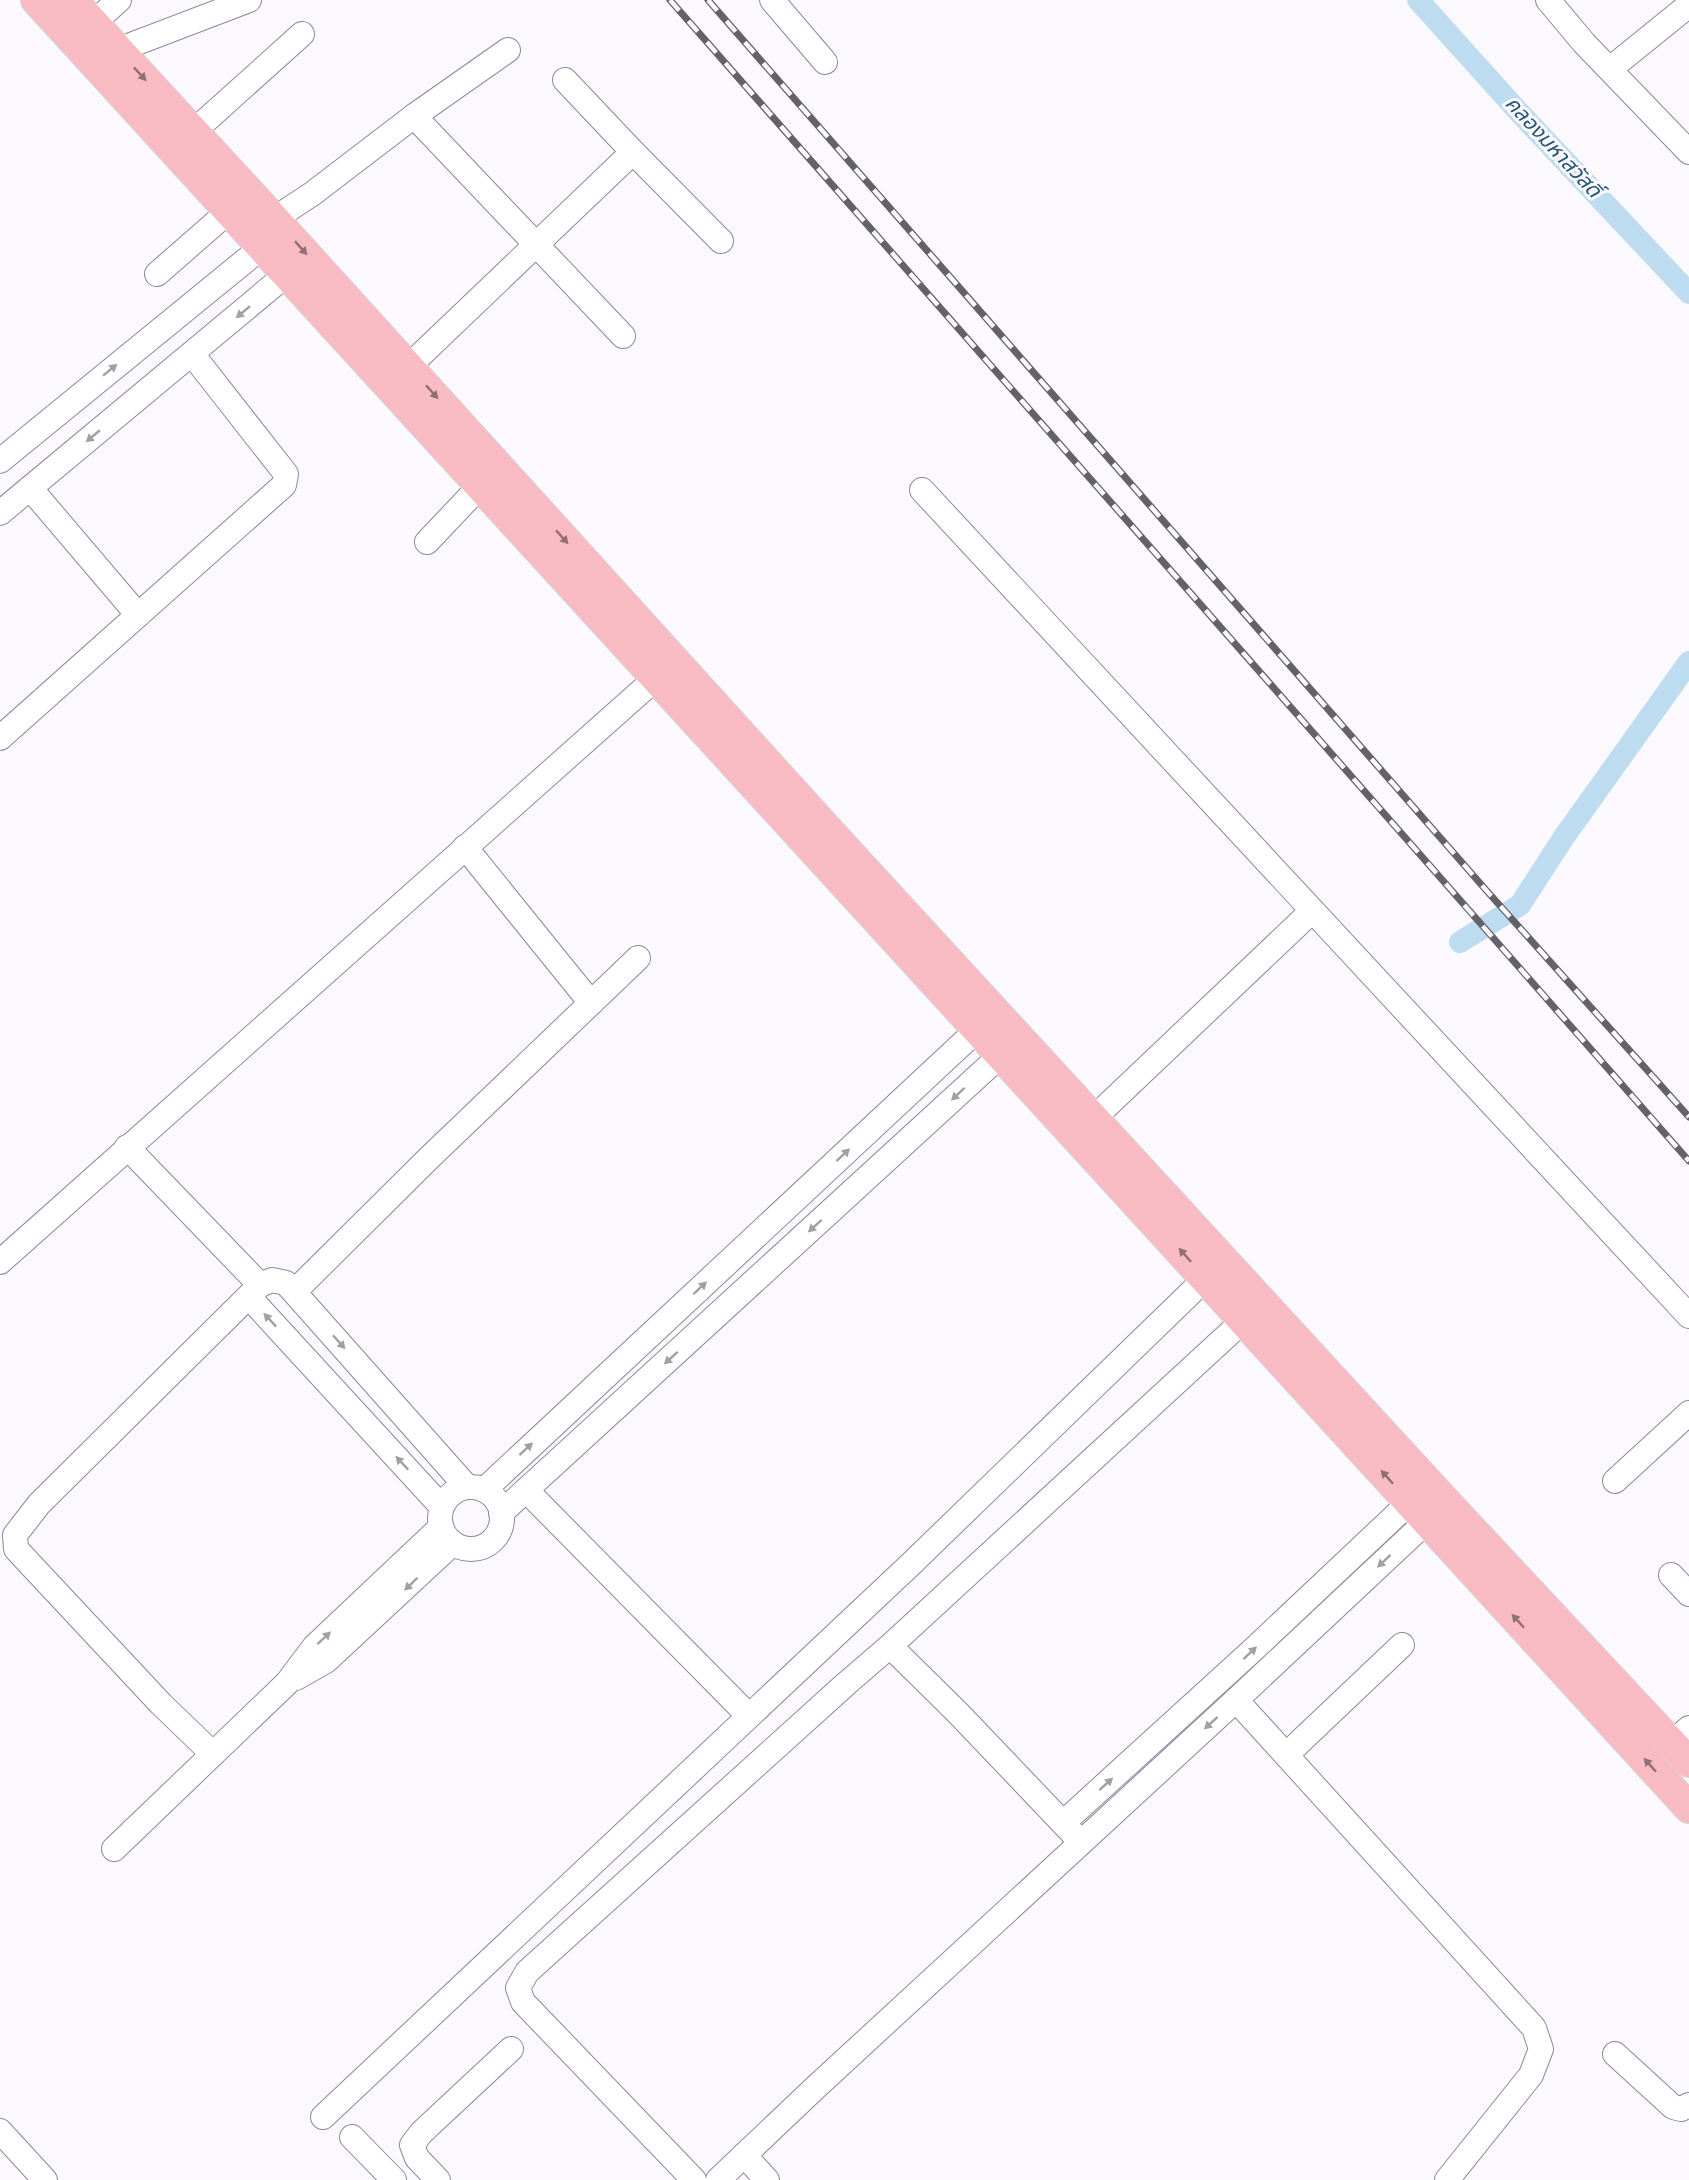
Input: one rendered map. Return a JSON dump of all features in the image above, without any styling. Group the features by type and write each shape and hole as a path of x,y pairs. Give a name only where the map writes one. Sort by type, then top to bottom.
{"main road":[{"path":"36,0 481,485 655,679 1011,1046 1244,1320 1431,1515 1683,1744"},
{"path":"72,0 274,219 829,831 987,1021"},
{"path":"1011,1046 1094,1118 1431,1515 1689,1808"}],"street":[{"path":"93,23 119,0"},
{"path":"118,50 249,0"},
{"path":"772,0 825,62"},
{"path":"1548,0 1584,43 1689,152"},
{"path":"1610,69 1689,5"},
{"path":"193,132 302,34"},
{"path":"274,219 347,169 414,116 508,50"},
{"path":"565,80 722,241"},
{"path":"414,116 623,336"},
{"path":"408,367 633,152"},
{"path":"157,274 229,211"},
{"path":"0,461 262,247"},
{"path":"0,513 287,274"},
{"path":"0,738 284,485 286,474 192,354"},
{"path":"427,542 481,485"},
{"path":"30,488 138,615"},
{"path":"922,490 1689,1316"},
{"path":"0,1262 655,679"},
{"path":"465,847 591,1003"},
{"path":"1094,1118 1312,911"},
{"path":"290,1287 638,958"},
{"path":"114,1849 287,1683 326,1661 445,1526 454,1491 476,1489 987,1021"},
{"path":"501,1513 1011,1046"},
{"path":"127,1147 254,1291 462,1548 473,1549 491,1541 498,1533 501,1513 498,1504 476,1489 290,1287 272,1280 254,1291 39,1504 15,1535 16,1549 161,1704 213,1754"},
{"path":"323,2117 911,1564 1206,1278"},
{"path":"694,2180 523,2002 518,1988 527,1972 890,1646 1244,1320"},
{"path":"1615,1481 1689,1413"},
{"path":"526,1490 749,1716"},
{"path":"718,2180 1236,1700 1431,1515"},
{"path":"1063,1823 1255,1648 1431,1515"},
{"path":"1671,1575 1689,1594"},
{"path":"1286,1755 1402,1645"},
{"path":"890,1646 958,1713 1081,1842"},
{"path":"1236,1700 1534,2028 1541,2049 1531,2075 1447,2180"},
{"path":"438,2180 417,2158 412,2145 511,2049"},
{"path":"1615,2054 1673,2107 1681,2109 1689,2105"},
{"path":"0,2131 45,2180"},
{"path":"352,2137 394,2180"},
{"path":"744,2155 767,2180"}],"waterway":[{"name":"คลองมหาสวัสดิ์","path":"1418,0 1517,110 1689,293"},
{"path":"1460,942 1520,905 1564,837 1689,662"}],"railway":[{"path":"670,0 1689,1161"},
{"path":"708,0 1486,890 1689,1117"}]}
